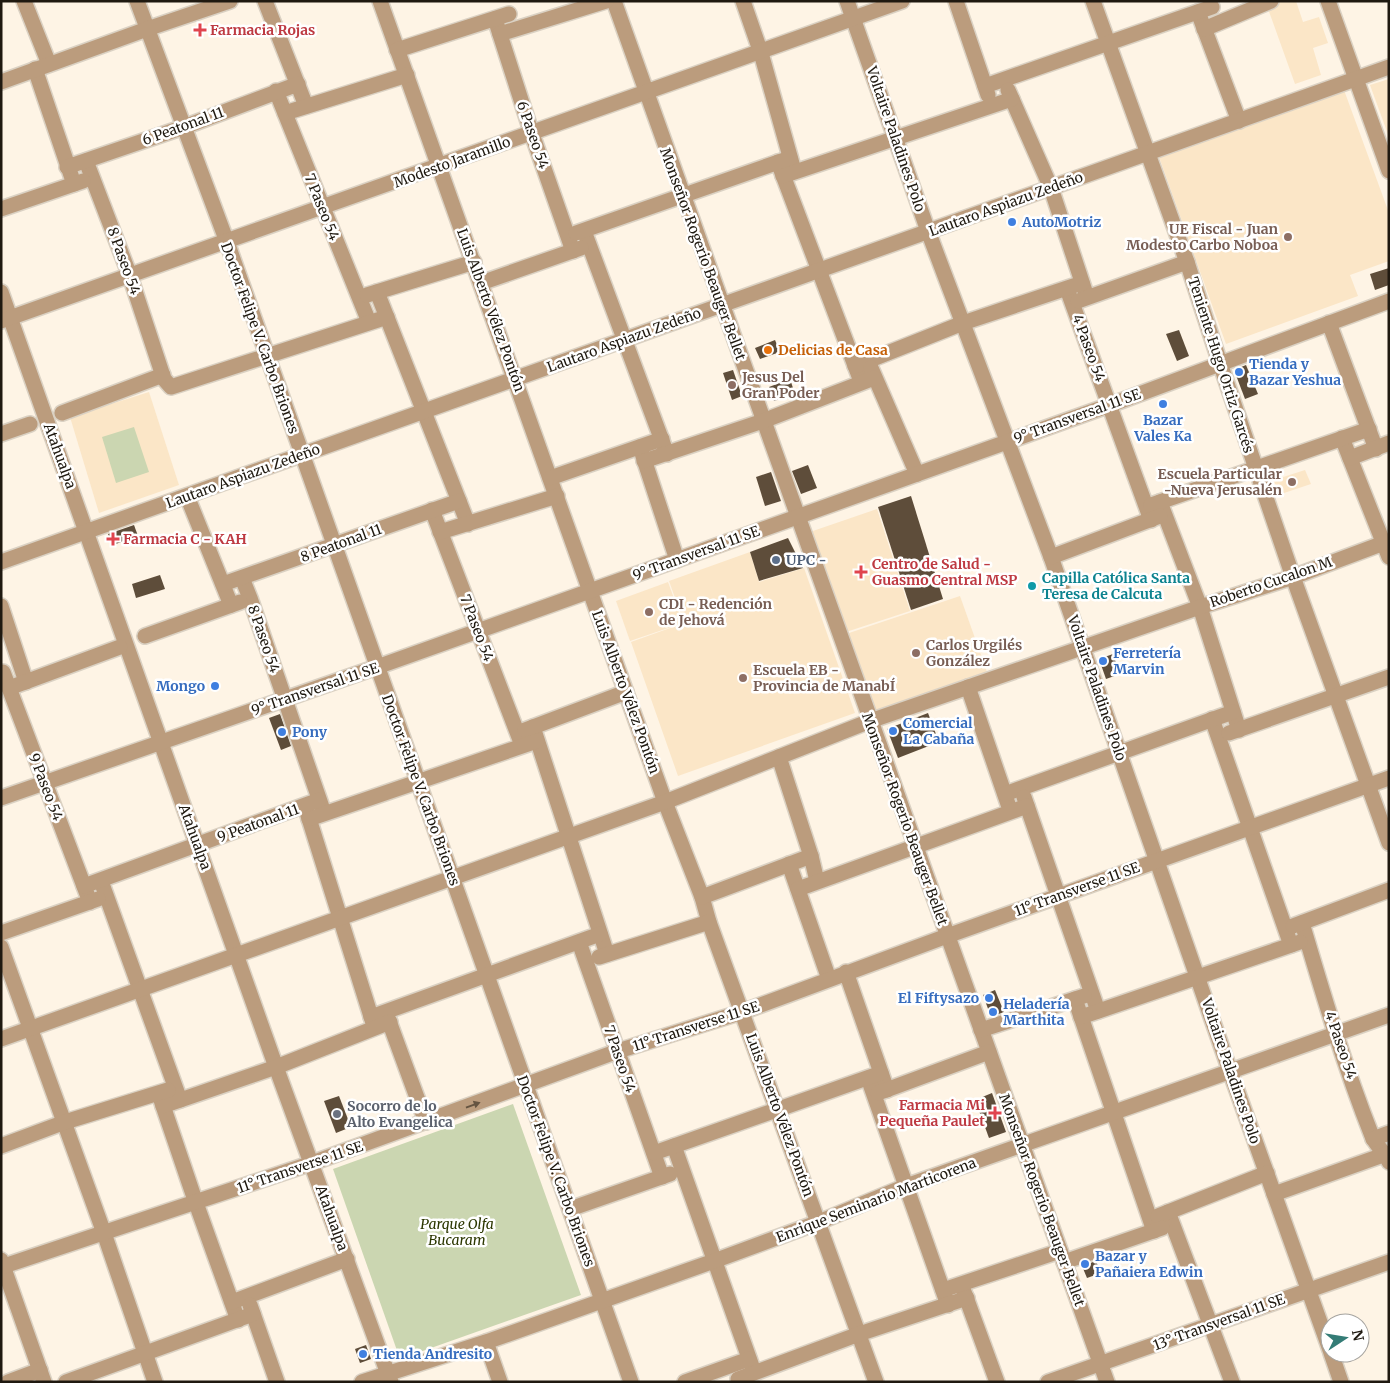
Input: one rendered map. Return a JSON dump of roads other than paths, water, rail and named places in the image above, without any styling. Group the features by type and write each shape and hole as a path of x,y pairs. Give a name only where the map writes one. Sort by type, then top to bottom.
{"street":[{"path":"24,1 67,167 74,184"},
{"name":"Doctor Felipe V. Carbo Briones","path":"137,1 267,356 631,1382"},
{"path":"1,82 230,1"},
{"path":"265,1 306,106"},
{"name":"Luis Alberto Vélez Pontón","path":"380,1 626,692 702,897 709,922 876,1382"},
{"path":"507,32 606,1"},
{"name":"Monseñor Rogerio Beauger Bellet","path":"614,1 1107,1382"},
{"path":"743,1 761,52 786,167 819,269 868,380 917,474"},
{"name":"Voltaire Paladines Polo","path":"847,1 928,231 1051,557 1320,1324"},
{"name":"Modesto Jaramillo","path":"6,320 902,1"},
{"path":"956,1 992,106"},
{"name":"Teniente Hugo Ortiz Garcés","path":"1093,1 1187,262 1293,577 1389,843"},
{"path":"1211,27 1271,1"},
{"path":"1328,1 1389,171"},
{"path":"985,86 1108,44 1207,7 1211,27 1239,121"},
{"path":"397,50 503,11"},
{"name":"6 Paseo 54","path":"503,11 532,134 574,251"},
{"name":"Lautaro Aspiazu Zedeño","path":"1,562 1389,67"},
{"path":"285,113 407,74"},
{"path":"1004,80 1050,188 1085,290"},
{"name":"6 Peatonal 11","path":"67,167 184,127 298,84"},
{"name":"7 Paseo 54","path":"276,91 369,322"},
{"path":"568,236 683,196 896,138 1012,99"},
{"name":"8 Paseo 54","path":"86,161 130,276 166,382 173,388 267,356"},
{"path":"1,209 92,178"},
{"path":"584,230 667,454"},
{"path":"481,283 590,245"},
{"path":"358,297 474,262"},
{"path":"862,364 963,322 1070,296 1085,290 1187,262"},
{"name":"Atahualpa","path":"1,292 6,320 87,531 276,1066 390,1377"},
{"path":"377,292 468,524"},
{"name":"4 Paseo 54","path":"1070,296 1110,405 1200,607 1239,730"},
{"name":"9° Transversal 11 SE","path":"1,798 162,743 284,698 678,560 1110,405 1389,301"},
{"path":"267,356 387,317"},
{"path":"1329,323 1369,429 1382,446 1350,458"},
{"path":"62,413 163,375"},
{"path":"550,478 642,454 667,454 763,422 868,380"},
{"path":"1,434 30,424"},
{"path":"1051,557 1256,468 1369,429"},
{"path":"1342,438 1387,547"},
{"path":"642,454 662,439"},
{"path":"642,454 678,560"},
{"name":"8 Paseo 54","path":"187,496 231,605"},
{"path":"440,532 557,496"},
{"name":"8 Peatonal 11","path":"223,584 459,501"},
{"name":"7 Paseo 54","path":"432,510 520,739"},
{"name":"Roberto Cucalon M","path":"870,721 1200,607 1387,547"},
{"name":"8 Paseo 54","path":"242,578 284,698 315,810 340,917 373,1022"},
{"path":"145,636 250,598"},
{"path":"1,606 26,682"},
{"path":"9,688 120,647"},
{"path":"2,672 20,665"},
{"name":"9 Paseo 54","path":"2,672 90,902"},
{"path":"1218,737 1389,677"},
{"path":"968,687 1011,812"},
{"name":"9 Peatonal 11","path":"84,886 198,845 418,782 535,734 626,692"},
{"path":"1004,794 1233,712"},
{"path":"1212,719 1291,945"},
{"path":"1,1039 666,802 870,721"},
{"path":"535,734 607,954"},
{"path":"779,757 811,856 817,881"},
{"name":"11° Transverse 11 SE","path":"2,1265 312,1164 618,1051 742,1012 846,972 1389,778"},
{"path":"1021,788 1098,1011"},
{"path":"798,889 1027,806"},
{"path":"702,897 811,856"},
{"path":"789,864 829,979"},
{"path":"101,881 178,1093"},
{"path":"1285,928 1389,890"},
{"path":"1,933 106,896"},
{"path":"586,961 709,922"},
{"name":"4 Paseo 54","path":"1302,923 1336,1034 1373,1139 1387,1158"},
{"path":"1,1146 65,1122 161,1100 178,1093 276,1066 373,1022 487,975 600,934"},
{"path":"1081,1017 1307,940"},
{"name":"7 Paseo 54","path":"579,942 662,1176"},
{"path":"1,947 65,1122 155,1382"},
{"path":"846,972 906,1186 948,1305"},
{"path":"981,1030 1092,994"},
{"path":"1075,999 1152,1225"},
{"name":"Enrique Seminario Marticorena","path":"362,1382 390,1377 714,1261 819,1222 906,1186 1389,1015"},
{"path":"388,1017 426,1122"},
{"path":"881,1092 989,1052"},
{"path":"654,1153 875,1075"},
{"path":"161,1100 238,1320"},
{"path":"1373,1139 1389,1133"},
{"path":"674,1146 751,1366"},
{"path":"1274,1194 1387,1158"},
{"path":"570,1208 682,1170"},
{"path":"943,1290 1062,1256 1152,1225 1267,1174"},
{"path":"1170,1218 1232,1382"},
{"path":"232,1302 347,1259"},
{"name":"13° Transversal 11 SE","path":"1048,1382 1389,1262"},
{"path":"2,1265 42,1376 15,1380"},
{"path":"960,1284 967,1298 996,1382"},
{"path":"247,1296 277,1382"},
{"path":"685,1382 737,1375 751,1366 859,1334 967,1298"},
{"path":"66,1382 253,1314"},
{"path":"486,1342 500,1382"},
{"name":"Voltaire Paladines Polo","path":"1334,1363 1341,1382"}],"place":[{"name":"Farmacia Rojas","path":"200,30"},
{"name":"AutoMotriz","path":"1012,222"},
{"name":"UE Fiscal - Juan Modesto Carbo Noboa","path":"1288,237"},
{"name":"Delicias de Casa","path":"768,350"},
{"name":"Tienda y Bazar Yeshua","path":"1239,372"},
{"name":"Jesus Del Gran Poder","path":"732,385"},
{"name":"Bazar Vales Ka","path":"1163,404"},
{"name":"Escuela Particular -Nueva Jerusalén","path":"1292,482"},
{"name":"Farmacia C - KAH","path":"113,539"},
{"name":"UPC -","path":"776,560"},
{"name":"Centro de Salud - Guasmo Central MSP","path":"861,572"},
{"name":"Capilla Católica Santa Teresa de Calcuta","path":"1032,586"},
{"name":"CDI - Redención de Jehová","path":"649,612"},
{"name":"Carlos Urgilés González","path":"916,653"},
{"name":"Ferretería Marvin","path":"1103,661"},
{"name":"Escuela EB - Provincia de ManabÍ","path":"743,678"},
{"name":"Mongo","path":"215,686"},
{"name":"Comercial La Cabaña","path":"893,731"},
{"name":"Pony","path":"282,732"},
{"name":"El Fiftysazo","path":"989,998"},
{"name":"Heladería Marthita","path":"993,1012"},
{"name":"Farmacia Mi Pequeña Paulet","path":"995,1113"},
{"name":"Socorro de lo Alto Evangelica","path":"337,1114"},
{"name":"Bazar y Pañaiera Edwin","path":"1085,1264"},
{"name":"Tienda Andresito","path":"363,1354"}],"park label":[{"name":"Parque Olfa Bucaram","path":"457,1232"}]}
